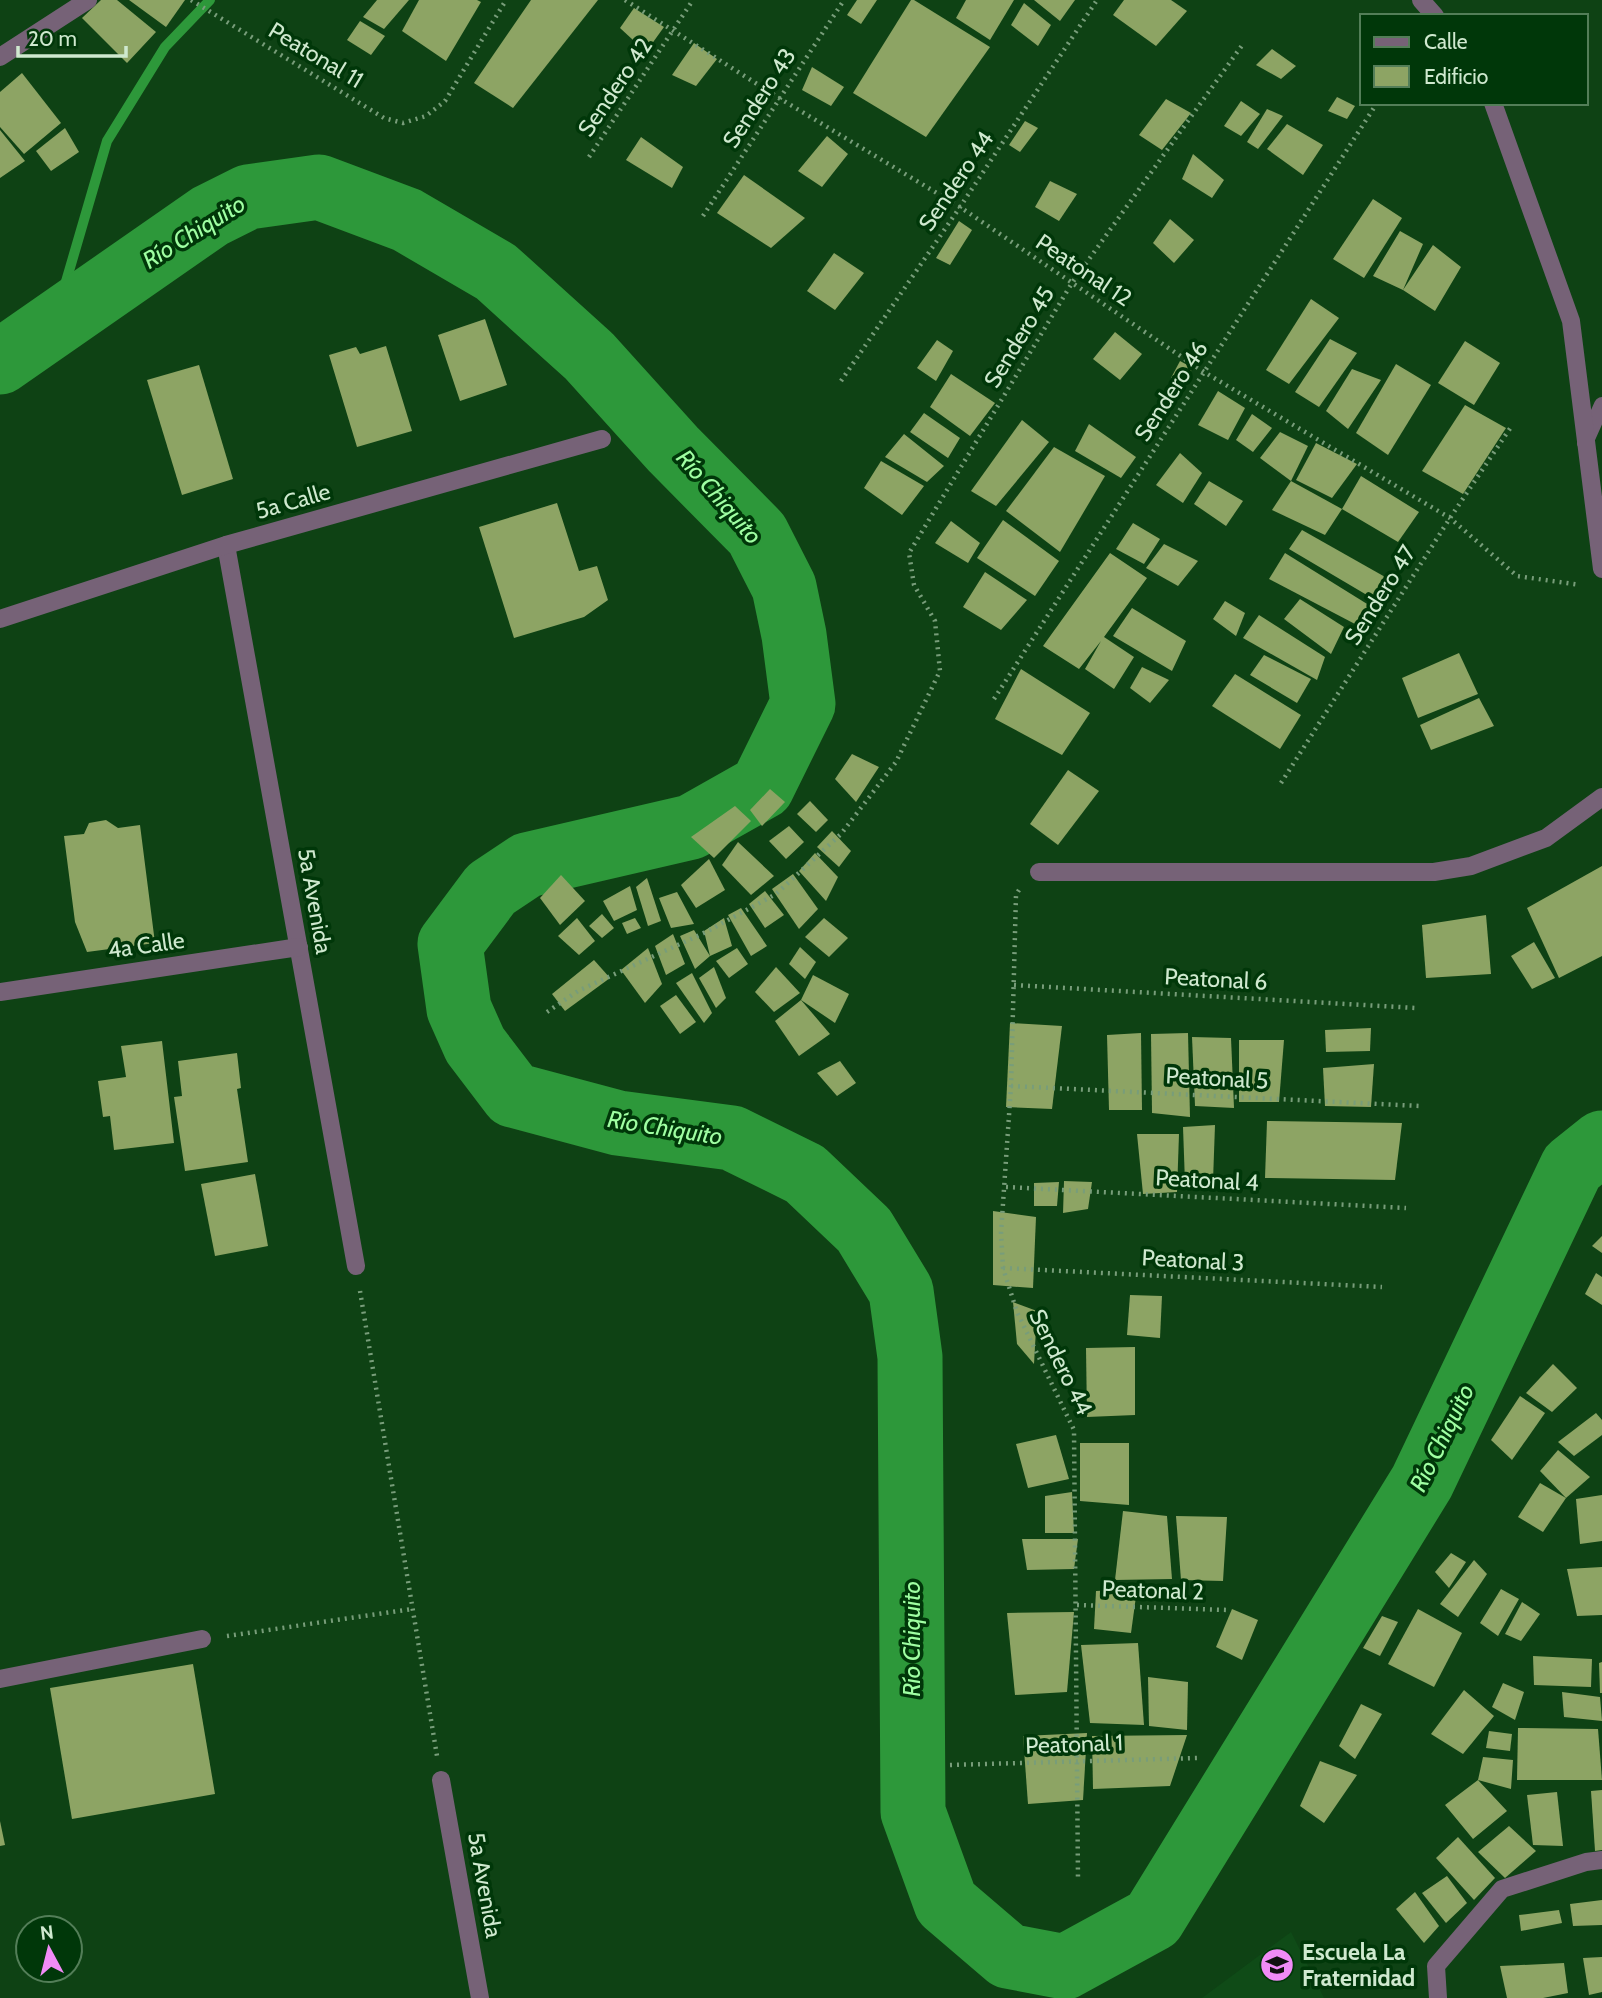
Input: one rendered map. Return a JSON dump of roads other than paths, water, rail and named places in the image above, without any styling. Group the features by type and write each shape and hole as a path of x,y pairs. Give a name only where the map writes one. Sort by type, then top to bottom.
{"street":[{"path":"0,57 88,0"},
{"path":"1420,0 1433,14"},
{"path":"1494,105 1571,321 1602,569"},
{"name":"5a Calle","path":"0,619 226,545 602,439"},
{"name":"5a Avenida","path":"226,545 356,1266"},
{"path":"1039,872 1434,872 1471,866 1546,838 1602,797"},
{"name":"4a Calle","path":"0,992 299,947"},
{"path":"0,1679 202,1639"},
{"name":"5a Avenida","path":"441,1780 480,1998"},
{"path":"1438,1998 1436,1966 1502,1889 1586,1862 1602,1860"}],"lane":[{"path":"1585,443 1602,405"}],"waterway":[{"path":"53,326 107,141 165,47 210,0"},
{"name":"Río Chiquito","path":"0,362 210,216 248,197 319,187 407,220 496,272 589,356 673,449 757,534 784,587 794,635 803,704 762,787 691,827 527,865 491,889 450,944 459,1009 475,1045 513,1095 618,1123 732,1138 805,1174 864,1230 901,1291 910,1357 913,1812 946,1903 1008,1956 1065,1967 1153,1919 1422,1482 1572,1167 1602,1143"}],"place":[{"name":"Escuela La Fraternidad","path":"1277,1965"}]}
